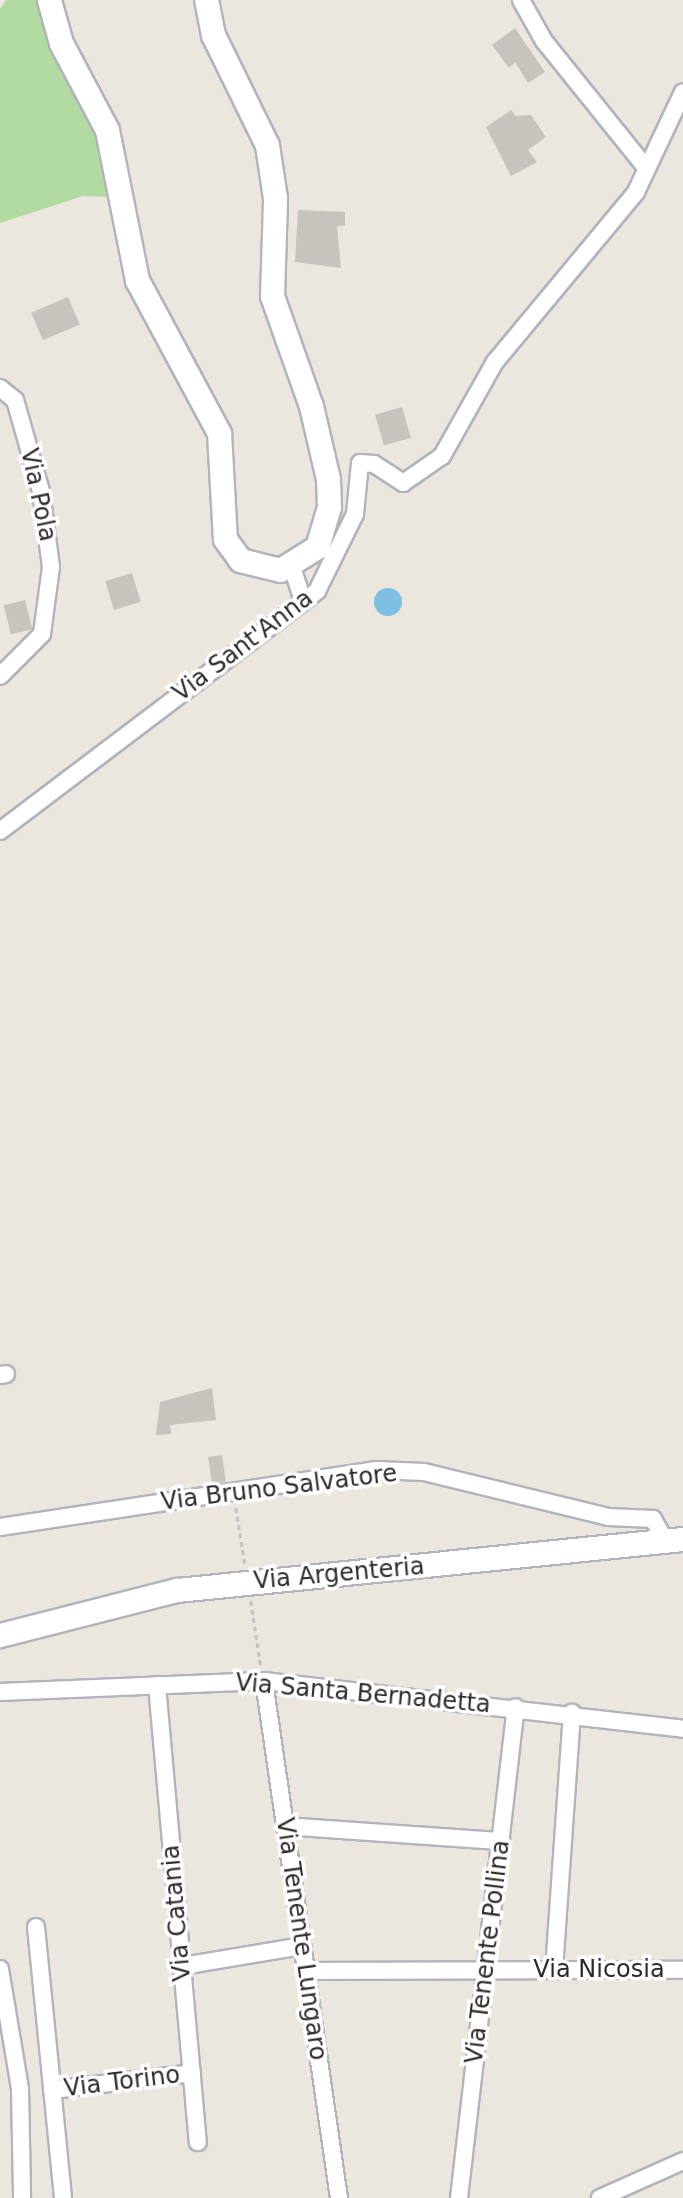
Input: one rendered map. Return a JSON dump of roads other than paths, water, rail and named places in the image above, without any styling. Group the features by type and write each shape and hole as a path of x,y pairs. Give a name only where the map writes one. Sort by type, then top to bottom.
{"main road":[{"path":"49,0 61,43 107,130 137,280 219,433 225,539 240,560 254,566 292,567 325,531 328,479 312,406 272,296 275,198 267,145 213,34 206,0"},
{"name":"Via Argenteria","path":"0,1635 177,1590 674,1541"}],"street":[{"path":"521,0 544,41 647,169"},
{"name":"Via Sant'Anna","path":"0,831 317,592 355,514 360,463 374,464 403,483 429,470 495,362 615,220 647,169 683,92"},
{"name":"Via Pola","path":"0,388 15,400 41,491 51,568 42,634 0,676"},
{"path":"292,567 303,600"},
{"name":"Via Bruno Salvatore","path":"0,1527 377,1470 424,1472 608,1517 653,1519 674,1541"},
{"name":"Via Santa Bernadetta","path":"0,1692 264,1681 572,1713 683,1729"},
{"name":"Via Tenente Lungaro","path":"264,1681 339,2198"},
{"name":"Via Catania","path":"157,1685 198,2142"},
{"name":"Via Tenente Pollina","path":"459,2198 516,1707"},
{"path":"554,1970 572,1713"},
{"path":"285,1826 501,1840"},
{"path":"36,1927 62,2198"},
{"path":"182,1966 302,1946"},
{"path":"0,1969 20,2089 22,2198"},
{"name":"Via Nicosia","path":"306,1970 683,1970"},
{"name":"Via Torino","path":"52,2090 192,2073"},
{"path":"600,2198 683,2161"}],"water":[{"path":"388,588 398,592 402,602 398,612 388,616 378,612 374,602 378,592"}]}
